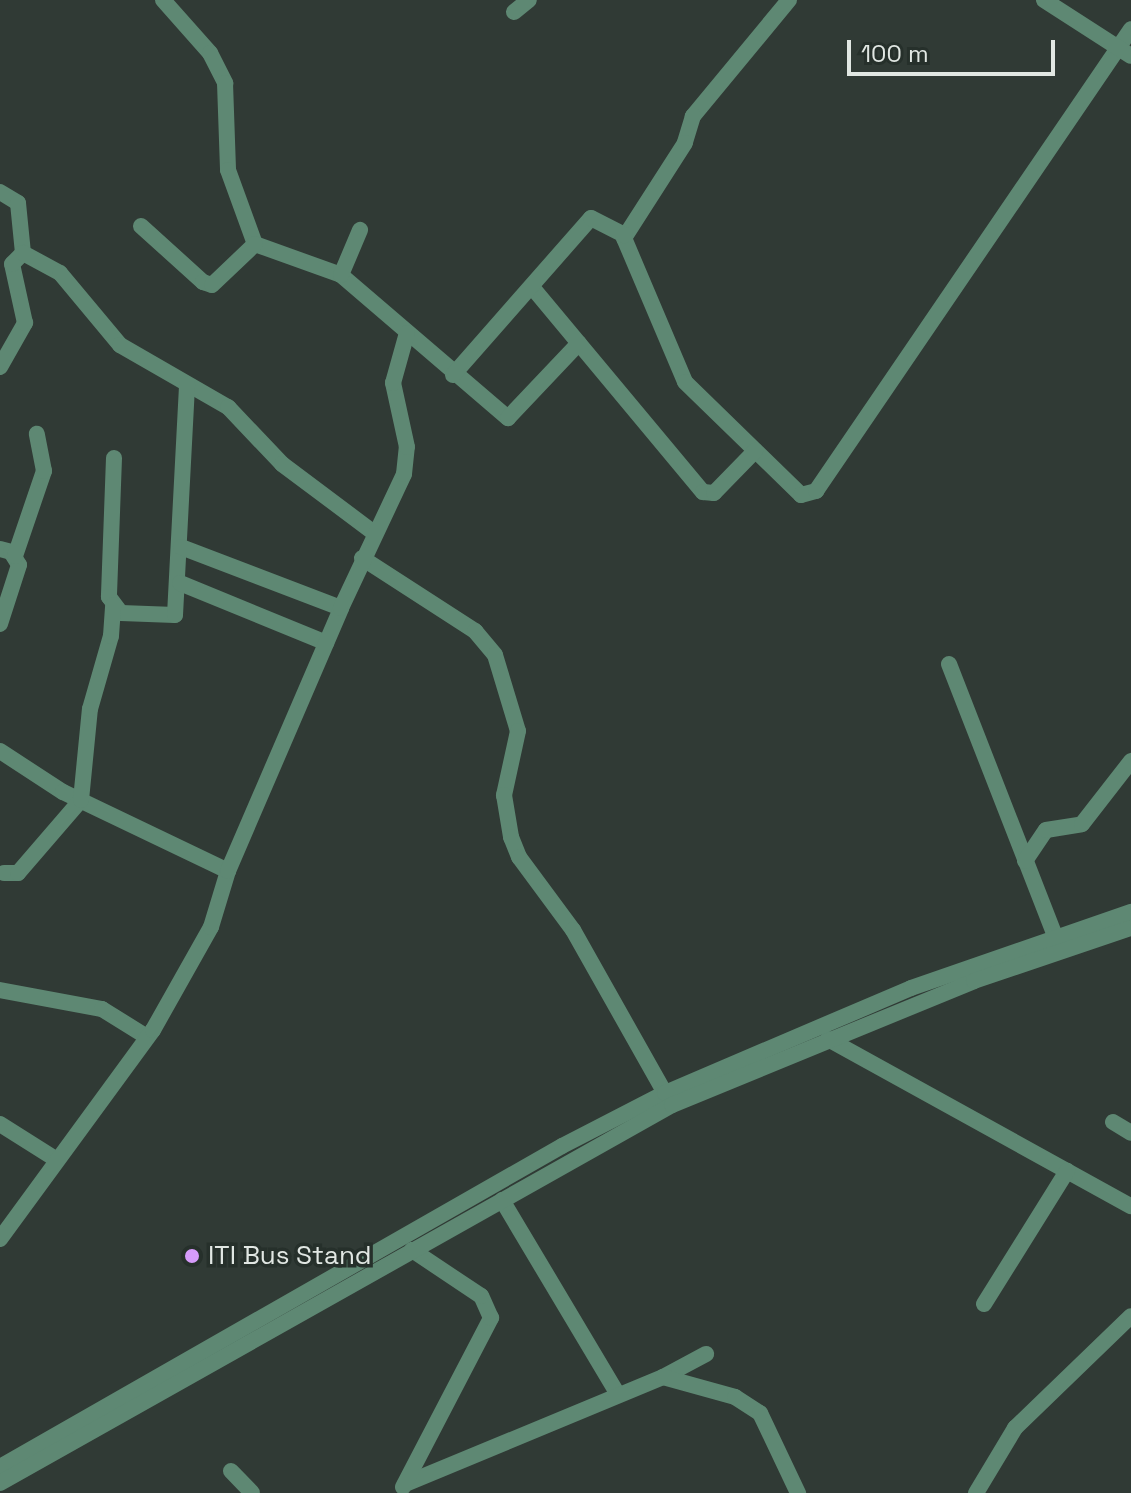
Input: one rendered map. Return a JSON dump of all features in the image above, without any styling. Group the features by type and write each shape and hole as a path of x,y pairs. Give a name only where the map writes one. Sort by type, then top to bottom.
{"street":[{"path":"163,0 210,53 225,83 228,170 255,244"},
{"path":"514,12 529,0"},
{"path":"625,235 685,143 693,116 789,0"},
{"path":"1044,0 1125,52"},
{"path":"453,375 591,218 625,235 685,382 801,495 816,491 1125,52 1131,29"},
{"path":"0,192 18,203 23,253"},
{"path":"141,226 212,285 255,244"},
{"path":"341,275 360,230"},
{"path":"255,244 341,275 453,375 508,418 579,343"},
{"path":"0,367 5,348 25,323 12,264 23,253"},
{"path":"23,253 60,273 120,345 242,417 282,464 373,532"},
{"path":"532,287 703,492 714,493 755,451"},
{"path":"0,1239 147,1037 211,927 228,871 373,532 406,463 393,383 407,333"},
{"path":"113,605 121,613 175,615 180,583 187,384"},
{"path":"0,624 19,565 8,552 44,471 37,434"},
{"path":"1,872 18,873 81,800 90,709 111,636 114,458"},
{"path":"181,547 341,608"},
{"path":"362,558 475,631 495,655 518,731 504,795 511,837 519,857 573,930 665,1093"},
{"path":"180,583 326,643"},
{"path":"949,664 1056,939"},
{"path":"0,751 81,800 228,871"},
{"path":"1025,861 1046,830 1082,824 1131,761"},
{"path":"0,1467 130,1400 665,1093 781,1040 1131,912"},
{"path":"169,1378 412,1250 672,1105 974,981 1131,928"},
{"path":"0,990 102,1009 147,1037"},
{"path":"828,1039 1131,1206"},
{"path":"1113,1122 1131,1133"},
{"path":"0,1124 57,1160"},
{"path":"984,1304 1067,1171"},
{"path":"502,1200 617,1393"},
{"path":"402,1488 491,1318 481,1296 412,1250"},
{"path":"976,1493 1015,1428 1131,1316"},
{"path":"402,1488 617,1393 663,1377 706,1354"},
{"path":"663,1377 735,1397 760,1413 798,1493"},
{"path":"0,1483 130,1400"},
{"path":"231,1471 252,1493"}],"place":[{"name":"ITI Bus Stand","path":"192,1256"}]}
